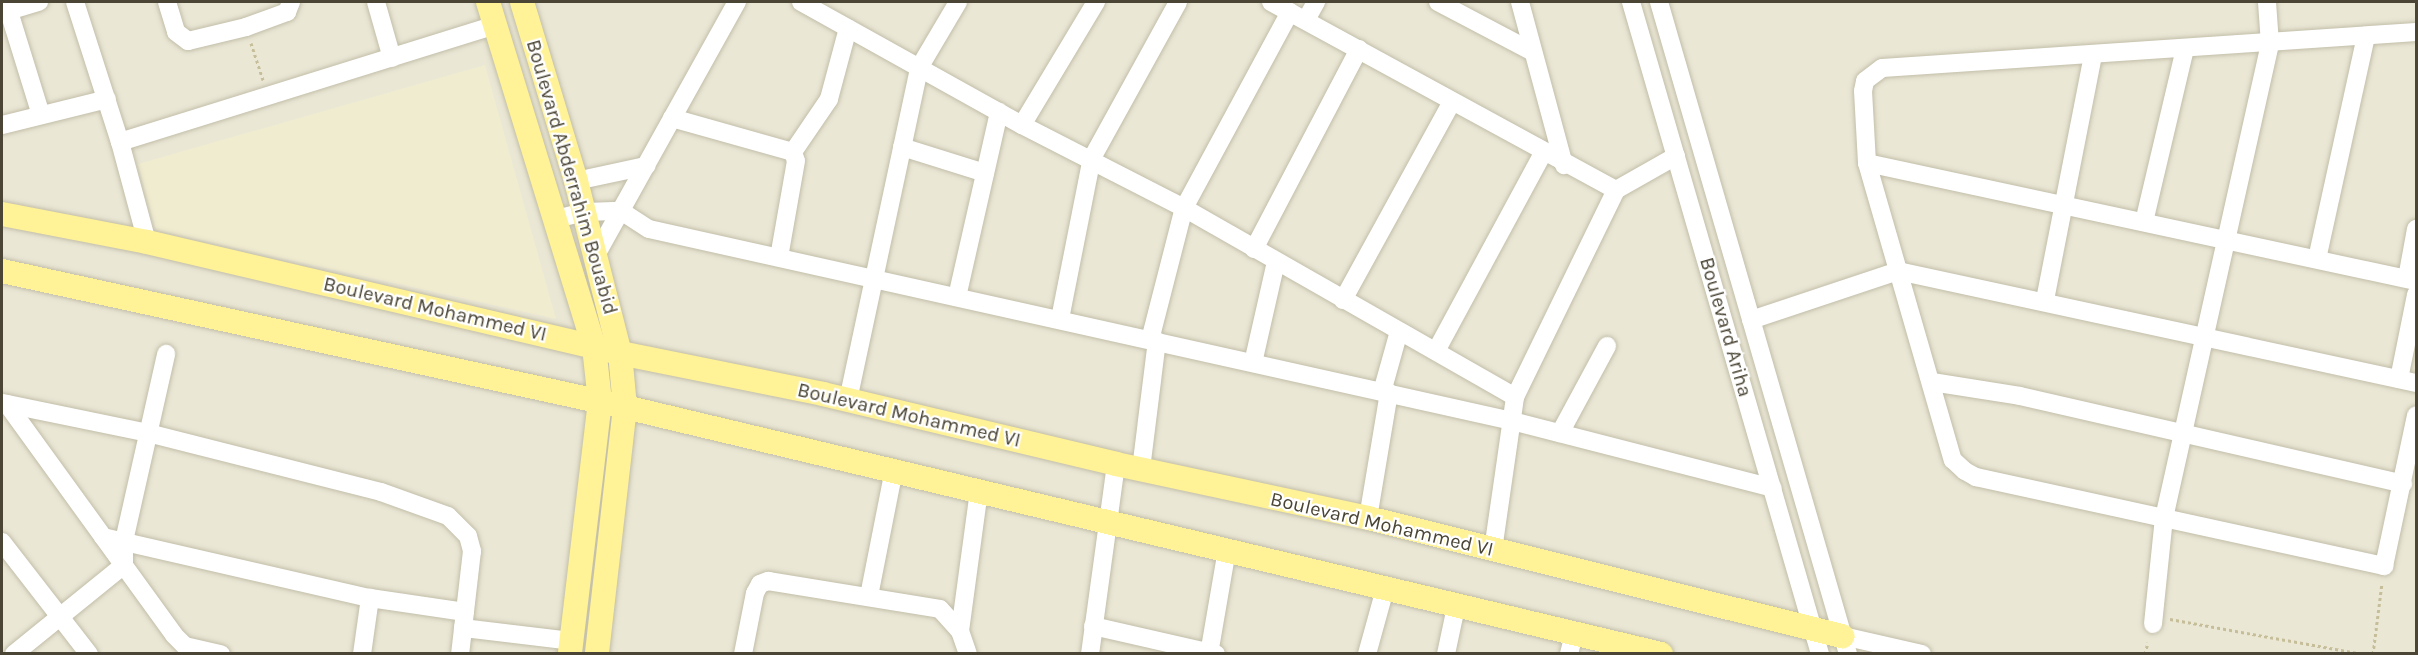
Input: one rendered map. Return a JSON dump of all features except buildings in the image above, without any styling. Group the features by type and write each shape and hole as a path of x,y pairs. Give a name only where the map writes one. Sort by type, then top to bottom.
{"main road":[{"name":"Boulevard Abderrahim Bouabid","path":"489,2 594,347 600,401 571,647"},
{"name":"Boulevard Abderrahim Bouabid","path":"522,2 585,212 620,353 625,407 597,654"},
{"name":"Boulevard Mohammed VI","path":"2,214 147,242 620,353 848,400 1116,464 1368,518 1814,629 1845,645"},
{"path":"2,271 600,401 1106,520 1456,607 1571,644 1661,654"}],"street":[{"path":"39,2 6,8 40,115"},
{"path":"75,2 120,142 147,242"},
{"path":"167,2 176,32 188,41 246,27 287,12 291,2"},
{"path":"376,2 392,58"},
{"path":"596,255 737,2"},
{"path":"801,2 1023,125 1092,158 1184,208 1515,397"},
{"path":"848,400 919,68 958,2"},
{"path":"1023,125 1096,2"},
{"path":"1060,319 1092,158 1178,2"},
{"path":"1271,2 1564,165 1616,190"},
{"path":"1141,469 1153,340 1184,208 1298,16 1316,2"},
{"path":"1438,2 1533,52"},
{"path":"1520,2 1564,165"},
{"name":"Boulevard Ariha","path":"1631,2 1820,654"},
{"name":"Boulevard Ariha","path":"1659,2 1845,645"},
{"path":"2152,624 2164,518 2185,433 2203,336 2270,44 2267,2"},
{"path":"120,142 496,25"},
{"path":"793,152 829,99 848,28"},
{"path":"2416,32 1873,72 1863,91 1867,163 1953,460 1965,471 1976,477 2384,566 2416,415"},
{"path":"2317,259 2366,36"},
{"path":"1254,249 1359,49"},
{"path":"2144,222 2185,49"},
{"path":"2045,300 2093,55"},
{"path":"2,125 107,99"},
{"path":"1343,300 1452,102"},
{"path":"957,297 999,112"},
{"path":"672,118 793,152"},
{"path":"902,147 985,173"},
{"path":"779,257 796,161 793,152"},
{"path":"1436,351 1543,153"},
{"path":"1493,550 1515,397 1616,190 1676,156"},
{"path":"1867,163 2065,203 2226,242 2412,280 2416,229"},
{"path":"576,181 645,166"},
{"path":"556,219 585,212 621,211 649,229 1512,421 1773,488"},
{"path":"1253,363 1276,262"},
{"path":"1751,320 1898,271 2045,300 2408,381 2416,295"},
{"path":"1368,518 1385,392 1399,331"},
{"path":"1560,433 1607,346"},
{"path":"14,654 124,565 124,541 166,354"},
{"path":"1932,382 2020,396 2403,484"},
{"path":"4,403 148,433 381,492 448,516 468,536 472,551 460,654"},
{"path":"4,403 185,646 220,654"},
{"path":"1090,654 1106,520 1116,464"},
{"path":"869,596 894,471"},
{"path":"960,631 979,491"},
{"path":"103,537 464,620 571,647"},
{"path":"2,542 89,654"},
{"path":"1093,626 1211,653 1227,550"},
{"path":"743,654 760,584 768,581 939,609 960,631 968,654"},
{"path":"1367,654 1385,589"},
{"path":"362,654 370,598"},
{"path":"1446,654 1456,607"},
{"path":"1845,645 1922,654"}],"path":[{"path":"246,27 268,97"},
{"path":"2373,654 2384,566"},
{"path":"2145,654 2152,624 2171,618 2363,654"}],"shaded area":[{"path":"2,2 2416,2 2416,653 2,653"},
{"path":"485,65 556,319 156,230 138,164"}]}
